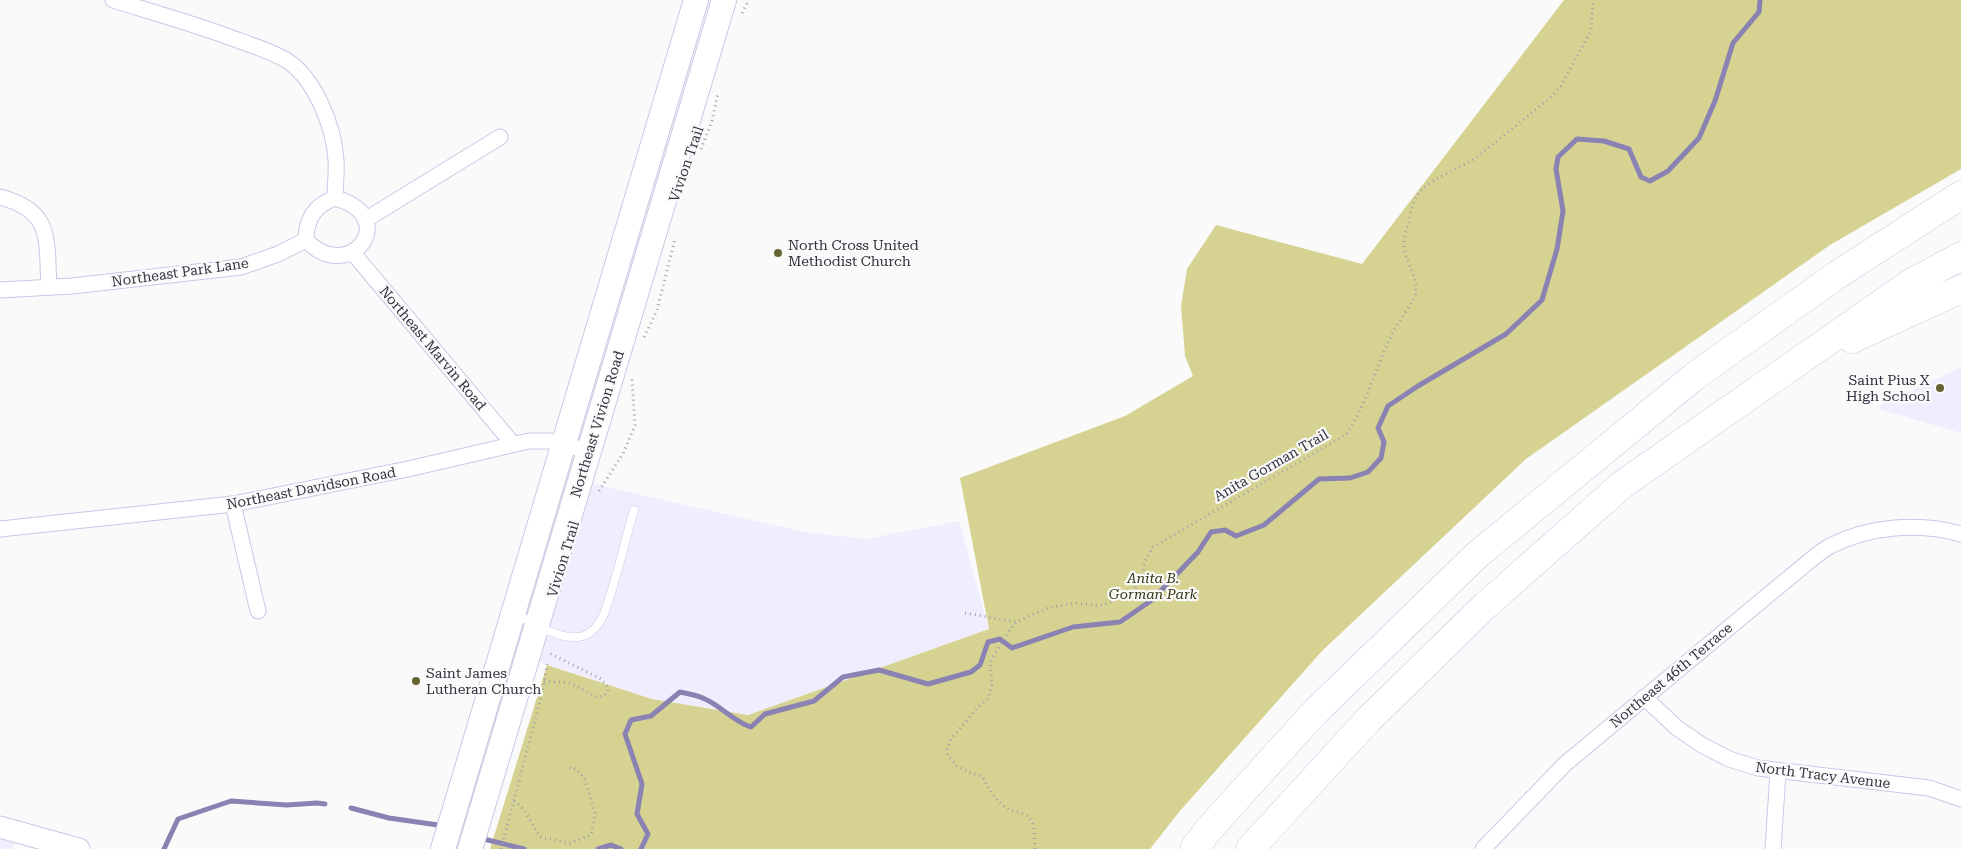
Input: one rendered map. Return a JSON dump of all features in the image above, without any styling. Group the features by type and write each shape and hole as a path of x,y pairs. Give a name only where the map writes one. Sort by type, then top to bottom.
{"highway":[{"path":"1194,849 1314,713 1478,555 1695,376 1837,275 1961,195"},
{"path":"1919,221 1961,203"},
{"path":"1250,849 1368,720 1486,605 1623,484 1911,282 1961,256"},
{"path":"1794,365 1961,289"}],"main road":[{"name":"Northeast Vivion Road","path":"443,849 696,0"},
{"name":"Northeast Vivion Road","path":"470,849 545,629 589,451 709,86 732,8"},
{"path":"681,52 686,68 709,86"}],"street":[{"path":"113,0 194,24 254,46 286,60 294,67 308,82 319,100 327,119 333,139 336,160 335,198"},
{"path":"365,220 500,137"},
{"path":"0,197 27,207 39,219 46,231 49,287"},
{"path":"335,198 352,203 365,220 368,227 362,246 345,256 314,249 306,240 306,228 313,213 323,202 335,198"},
{"name":"Northeast Park Lane","path":"0,290 49,287 241,266 278,254 306,240"},
{"name":"Northeast Marvin Road","path":"353,253 513,444"},
{"name":"Northeast Davidson Road","path":"0,529 233,504 408,469 513,444 550,441 564,443 589,451"},
{"path":"233,504 258,610"},
{"name":"Northeast 46th Terrace","path":"1483,849 1565,764 1828,547 1852,537 1902,527 1928,528 1961,534"},
{"name":"North Tracy Avenue","path":"1644,697 1677,728 1702,745 1729,759 1778,772 1811,773 1929,788 1961,799"},
{"path":"1772,849 1778,772"},
{"path":"0,827 36,843 79,849"}],"lane":[{"path":"514,612 545,629 572,637 583,636 592,631 603,616 634,510"}],"path":[{"path":"732,8 748,0"},
{"name":"Anita Gorman Trail","path":"1035,849 1033,823 1030,817 1007,809 994,798 982,776 957,766 948,756 947,749 951,738 980,705 988,699 992,684 990,662 1009,631 1016,622 1048,608 1076,603 1099,606 1130,595 1141,582 1146,561 1153,546 1347,434 1364,405 1388,342 1401,316 1414,299 1416,291 1415,282 1406,258 1404,244 1416,198 1432,183 1465,166 1477,157 1550,98 1561,86 1588,40 1593,20 1593,0"},
{"name":"Vivion Trail","path":"700,152 712,121 709,86"},
{"path":"640,345 657,310 676,232"},
{"path":"597,494 624,452 634,425 631,381 633,374"},
{"path":"965,613 1016,622"},
{"path":"501,849 544,681 549,653 545,629"},
{"path":"544,681 570,683 597,697 604,696 608,691 608,686 601,679 549,653"},
{"path":"514,801 524,806 531,824 540,837 570,843 591,835 595,813 584,778 576,769 567,767"}],"shaded area":[{"name":"Saint Pius X High School","path":"1961,367 1961,433 1875,408"},
{"path":"588,483 805,532 866,539 959,521 989,629 748,715 652,699 534,660"},
{"path":"0,839 14,843 12,849 0,849"}],"green space":[{"name":"Anita B. Gorman Park","path":"1564,0 1961,0 1961,169 1830,245 1526,459 1322,651 1179,812 1150,849 490,849 547,665 652,699 748,715 989,629 960,478 1125,416 1193,376 1185,356 1181,306 1187,269 1216,225 1362,264"}],"waterway":[{"path":"641,849 648,834 637,814 642,784 625,734 631,720 651,716 680,692 704,698 740,722 751,727 765,714 814,701 843,677 879,670 928,684 971,672 980,665 988,642 1000,639 1012,648 1073,627 1120,622 1152,600 1198,552 1211,532 1225,530 1236,536 1264,525 1319,479 1350,478 1368,472 1381,458 1384,442 1378,428 1388,406 1506,334 1542,300 1557,249 1563,211 1556,169 1558,157 1577,139 1604,141 1629,149 1641,177 1650,181 1668,171 1699,138 1715,101 1733,43 1759,12 1760,0"},
{"path":"164,849 178,819 231,801 287,805 325,804"},
{"path":"351,808 389,818 438,825"},
{"path":"484,839 524,849"},
{"path":"598,849 611,845 621,849"}],"place":[{"name":"North Cross United Methodist Church","path":"778,253"},
{"name":"Saint Pius X High School","path":"1940,388"},
{"name":"Saint James Lutheran Church","path":"416,681"}]}
